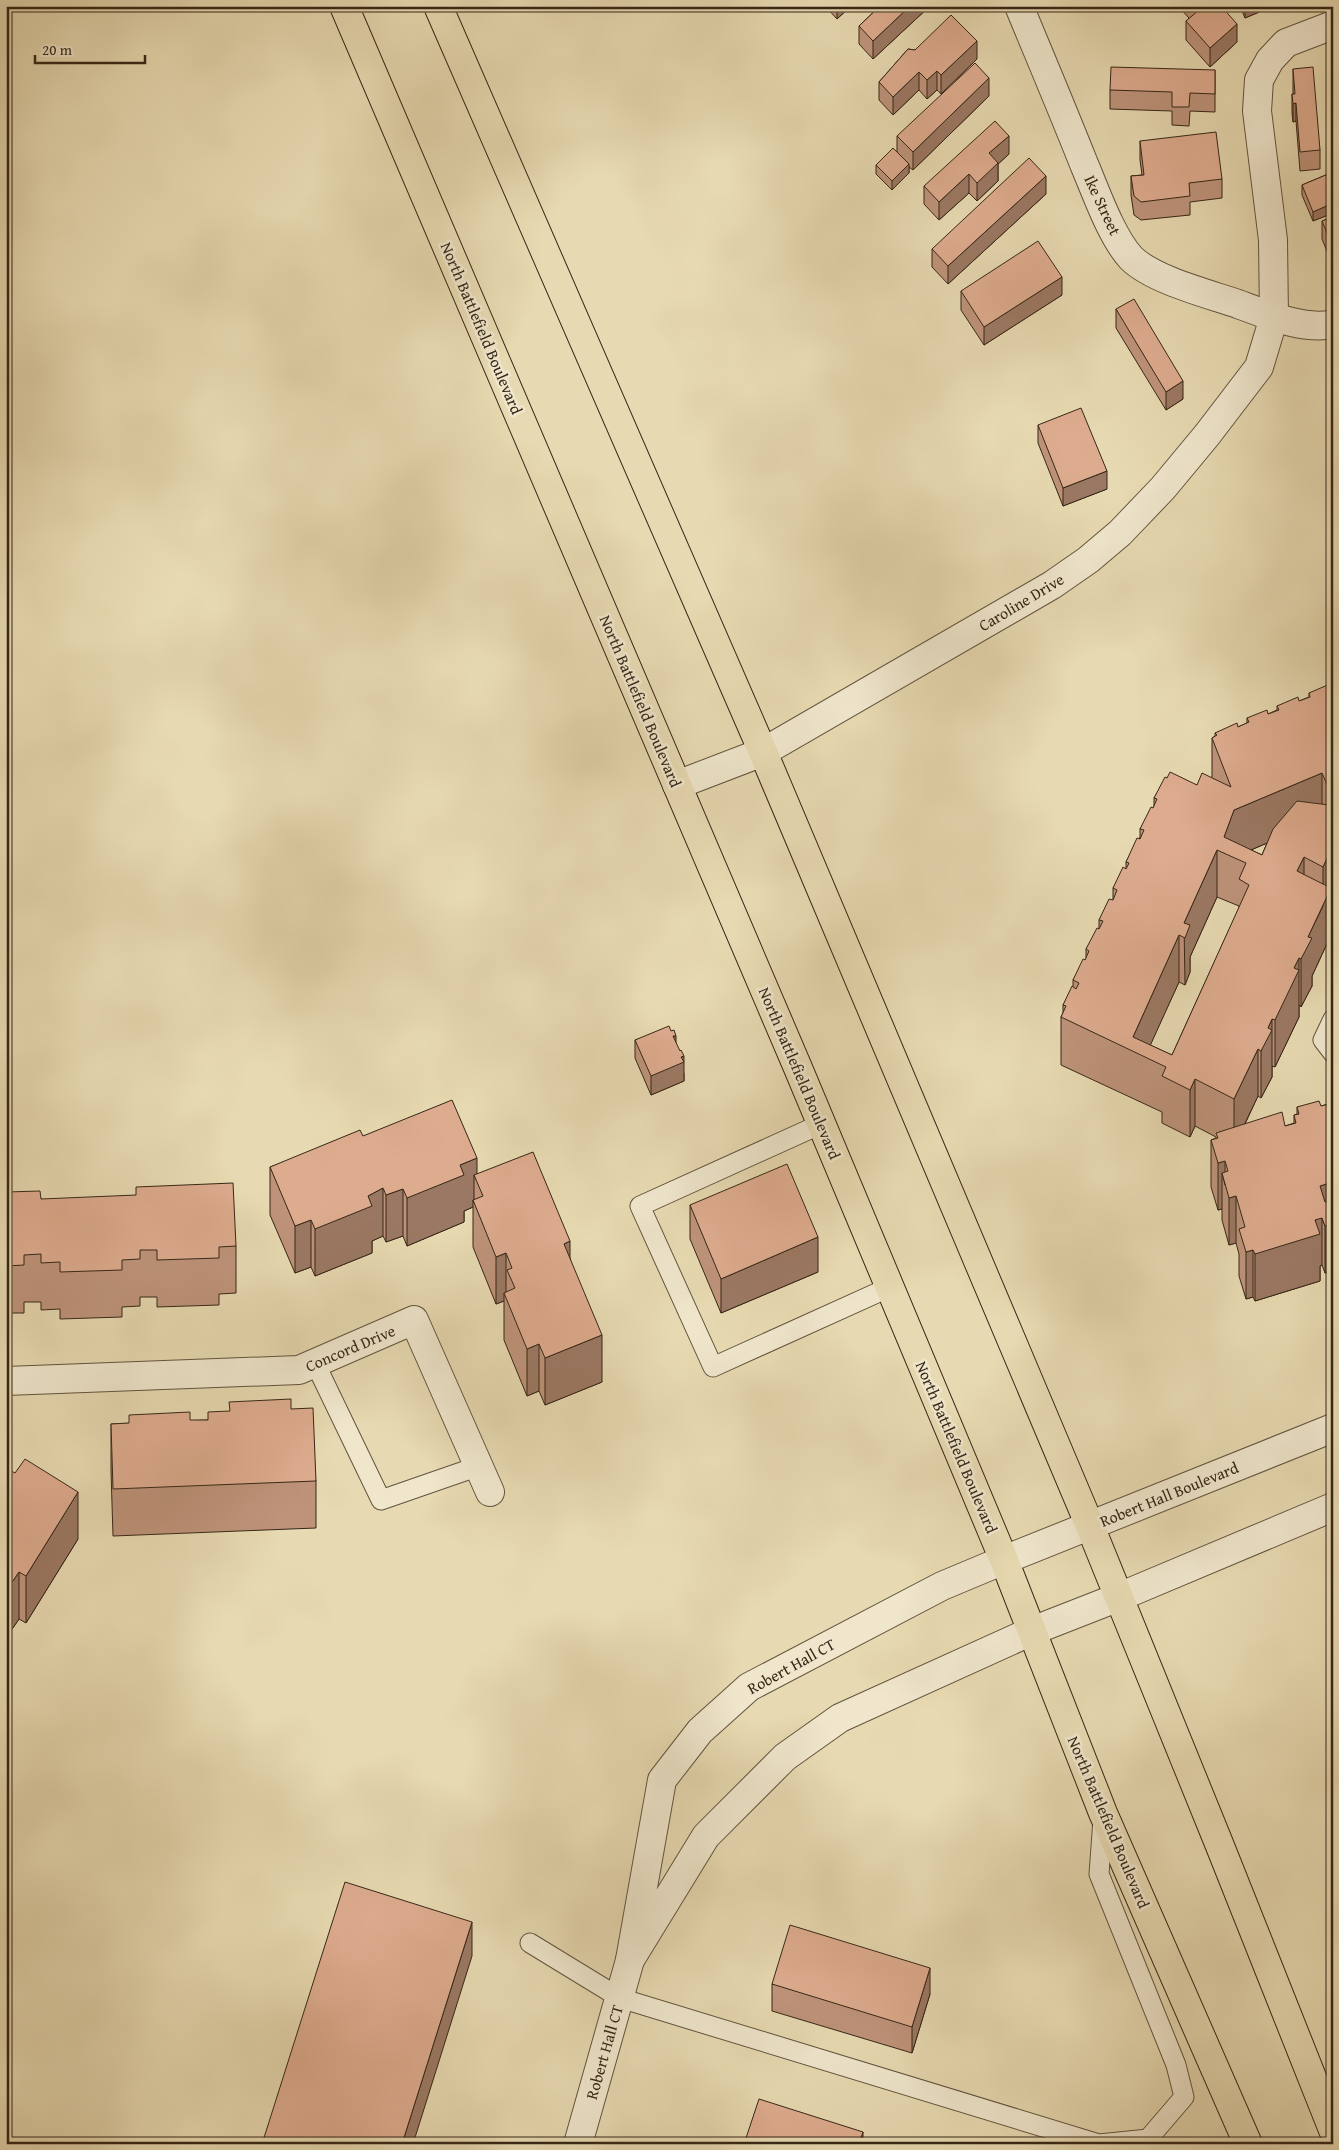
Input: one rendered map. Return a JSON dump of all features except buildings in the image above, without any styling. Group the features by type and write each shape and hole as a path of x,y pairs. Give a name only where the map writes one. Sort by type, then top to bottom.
{"main road":[{"name":"North Battlefield Boulevard","path":"344,6 890,1286 1004,1560 1104,1813 1248,2144"},
{"path":"438,6 763,752 1090,1526 1333,2130"}],"street":[{"name":"Ike Street","path":"1019,6 1102,208 1122,245 1132,258 1146,269 1187,287 1274,317 1320,328 1333,324"},
{"path":"1274,317 1273,240 1256,112 1259,80 1270,60 1286,43 1333,25"},
{"name":"Caroline Drive","path":"677,785 763,752 1052,585 1095,555 1120,533 1163,488 1207,435 1259,367 1274,317"},
{"name":"Concord Drive","path":"6,1381 299,1370 414,1320 490,1492"},
{"name":"Robert Hall Boulevard","path":"1004,1560 1333,1428"},
{"path":"1032,1631 1119,1598 1333,1507"},
{"name":"Robert Hall CT","path":"578,2144 630,1960 662,1780 700,1731 749,1687 942,1586 1004,1560"},
{"name":"Robert Hall CT","path":"630,1960 706,1836 786,1757 840,1718 1032,1631"}],"lane":[{"path":"1333,1019 1323,1040 1333,1053"},
{"path":"821,1124 640,1206 713,1367 890,1286"},
{"path":"315,1363 381,1500 479,1466"},
{"path":"530,1943 620,1998 1099,2144 1148,2139 1184,2097 1176,2065 1099,1874 1104,1813"}]}
